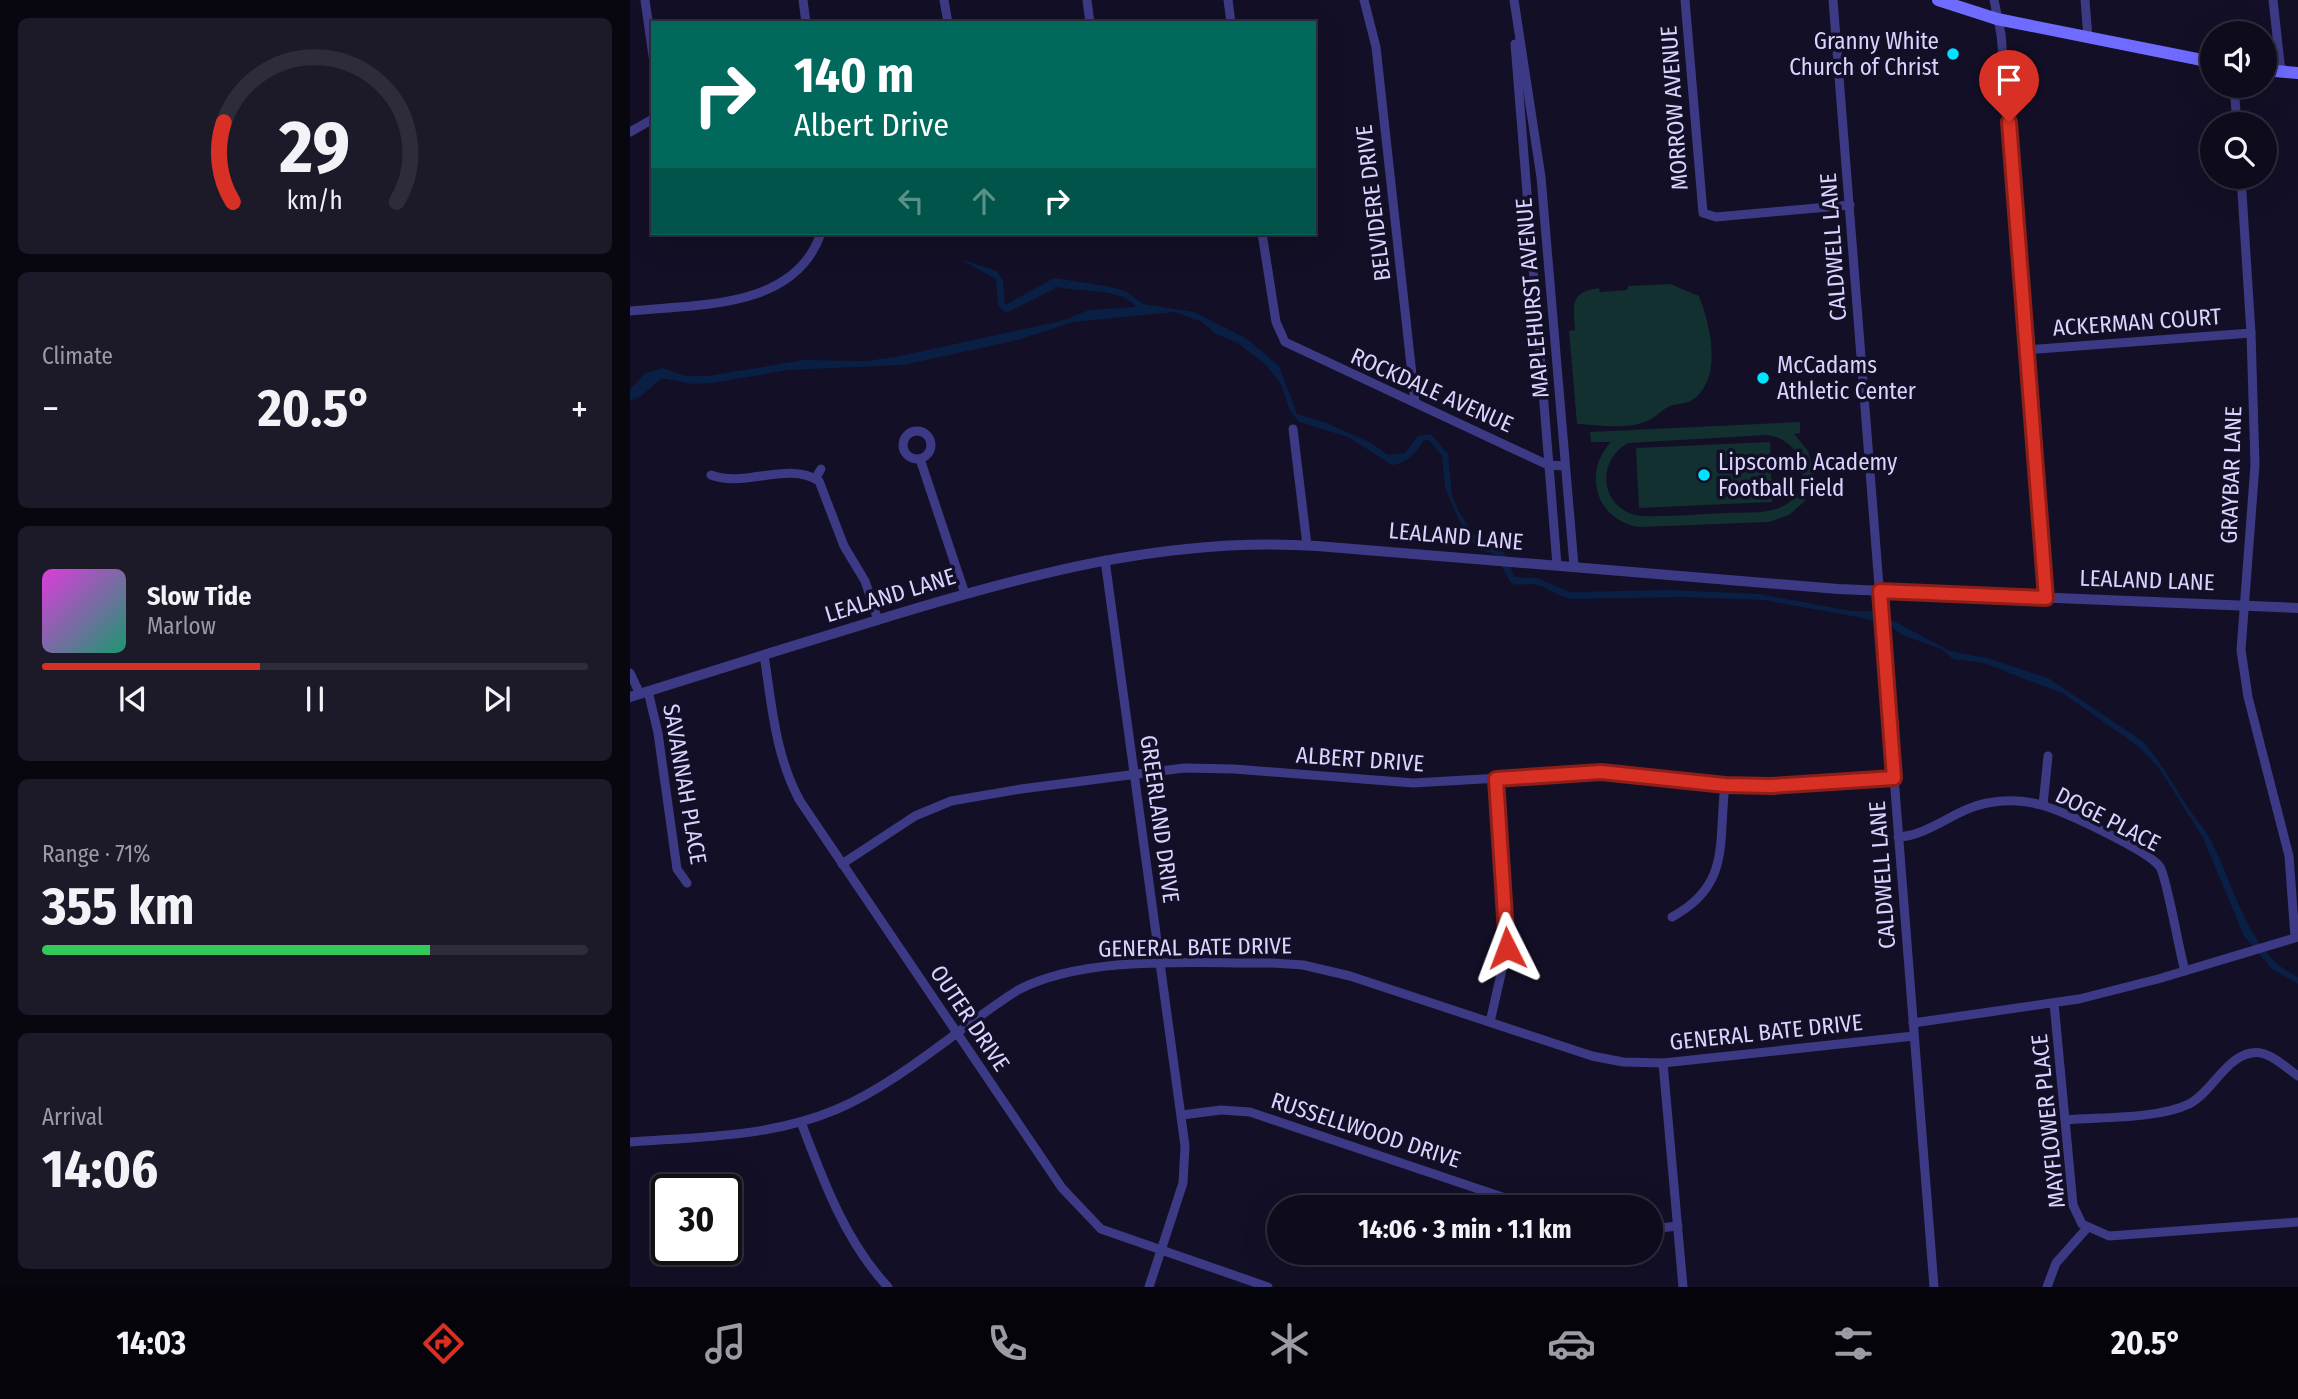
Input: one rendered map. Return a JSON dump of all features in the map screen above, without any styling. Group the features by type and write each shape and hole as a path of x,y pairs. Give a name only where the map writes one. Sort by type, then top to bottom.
{"main road":[{"path":"1938,0 1997,19 2200,60"},
{"path":"2277,72 2298,73"}],"street":[{"path":"645,0 651,42"},
{"path":"803,0 806,21"},
{"path":"944,0 947,21"},
{"path":"1087,0 1090,21"},
{"path":"1228,0 1231,21"},
{"name":"BELVIDERE DRIVE","path":"1364,0 1376,47 1415,402"},
{"name":"MAPLEHURST AVENUE","path":"1514,0 1516,28 1541,177 1574,566"},
{"name":"MORROW AVENUE","path":"1685,0 1703,213 1716,217 1850,205"},
{"name":"CALDWELL LANE","path":"1833,0 1934,1287"},
{"path":"1994,0 2001,34 2046,598"},
{"path":"2085,0 2088,38"},
{"path":"2273,0 2281,72"},
{"name":"MAPLEHURST AVENUE","path":"1516,28 1515,58 1557,565"},
{"path":"630,132 651,120"},
{"name":"GRAYBAR LANE","path":"2242,189 2251,333 2255,465 2242,604 2244,679 2289,856 2296,937"},
{"path":"630,311 741,298 770,289 804,264 820,235"},
{"name":"ROCKDALE AVENUE","path":"1262,235 1276,322 1285,342 1548,465 1565,466"},
{"name":"ACKERMAN COURT","path":"2026,350 2251,333"},
{"path":"1293,429 1307,545"},
{"path":"920,459 965,594"},
{"path":"815,479 821,469"},
{"path":"710,475 730,480 798,474 815,479 825,492 844,546 864,581 878,620"},
{"name":"LEALAND LANE","path":"639,694 965,594 1105,560 1213,547 1307,545 1880,591 2298,608"},
{"name":"GREERLAND DRIVE","path":"1105,560 1182,1115 1185,1173 1149,1287"},
{"name":"OUTER DRIVE","path":"764,655 776,739 787,774 805,809 1062,1188 1085,1216 1113,1234 1268,1287"},
{"name":"SAVANNAH PLACE","path":"630,673 658,733 677,869 687,883"},
{"path":"2043,805 2048,756"},
{"name":"ALBERT DRIVE","path":"842,863 915,816 950,801 1135,774 1215,767 1403,783 1612,772 1725,785 1800,785 1894,778"},
{"path":"1490,1022 1505,967 1507,948 1496,779"},
{"path":"1671,917 1700,899 1713,881 1725,785"},
{"name":"DOGE PLACE","path":"1898,837 1927,830 1954,814 1985,803 2006,801 2043,805 2134,848 2160,867 2185,971"},
{"path":"1913,1023 2054,1003 2185,971 2296,937"},
{"name":"GENERAL BATE DRIVE","path":"630,1141 747,1132 802,1122 855,1100 1018,990 1044,978 1083,968 1303,965 1350,976 1591,1056 1623,1062 1663,1063 1914,1036"},
{"name":"MAYFLOWER PLACE","path":"2054,1003 2074,1209 2087,1227 2100,1234 2118,1236 2298,1222"},
{"path":"2066,1120 2180,1107 2202,1095 2236,1060 2251,1052 2267,1055 2298,1076"},
{"path":"1663,1063 1683,1287"},
{"name":"RUSSELLWOOD DRIVE","path":"1182,1115 1224,1110 1250,1112 1496,1195"},
{"path":"802,1122 832,1201 865,1257 888,1287"},
{"path":"1663,1228 1678,1226"},
{"path":"2047,1287 2056,1263 2087,1227"}],"green space":[{"path":"1670,284 1699,296 1703,308 1712,349 1709,376 1704,388 1692,400 1670,406 1639,424 1577,424 1569,331 1575,330 1574,308 1578,297 1589,290 1599,288 1600,292 1627,290 1628,286"},
{"path":"1800,422 1800,433 1794,434 1808,451 1814,473 1805,501 1789,515 1769,522 1639,527 1624,523 1612,515 1598,494 1597,467 1611,442 1591,442 1590,432","holes":["1766,435 1791,446 1798,457 1802,481 1798,493 1776,509 1641,516 1617,505 1610,496 1607,485 1610,462 1617,451 1628,443"]},
{"name":"Lipscomb Academy Football Field","path":"1770,442 1772,502 1639,508 1636,448"}],"water":[{"path":"960,259 997,271 1003,281 1005,305 1054,278 1112,287 1127,292 1143,304 1194,312 1247,339 1279,366 1297,414 1324,422 1371,443 1388,455 1405,453 1418,436 1431,434 1448,454 1452,496 1459,512 1479,542 1504,552 1514,577 1537,578 1570,592 1669,590 1760,594 1851,611 1875,611 1950,651 1987,658 2048,678 2144,742 2208,835 2254,934 2266,952 2298,977 2298,984 2272,969 2244,936 2203,838 2159,768 2139,747 2064,694 1984,663 1953,659 1941,649 1900,634 1892,627 1863,618 1763,600 1684,597 1572,599 1538,585 1511,583 1495,554 1477,549 1458,518 1445,487 1442,456 1429,440 1424,440 1406,460 1392,465 1348,437 1299,422 1290,411 1281,384 1266,365 1238,343 1216,334 1202,322 1175,312 1073,322 1018,340 903,365 788,370 713,383 692,384 662,378 641,396 630,401 630,390 645,373 663,368 685,376 708,376 804,360 866,361 1061,321 1089,310 1136,307 1121,296 1111,293 1058,287 1006,313 998,306 996,279"}],"place":[{"name":"Granny White Church of Christ","path":"1953,54"},
{"name":"McCadams Athletic Center","path":"1763,378"},
{"name":"Lipscomb Academy Football Field","path":"1704,475"}],"route":[{"path":"1507,948 1496,779 1625,772 1725,785 1771,786 1894,778 1880,591 2046,598 2009,122"}]}
